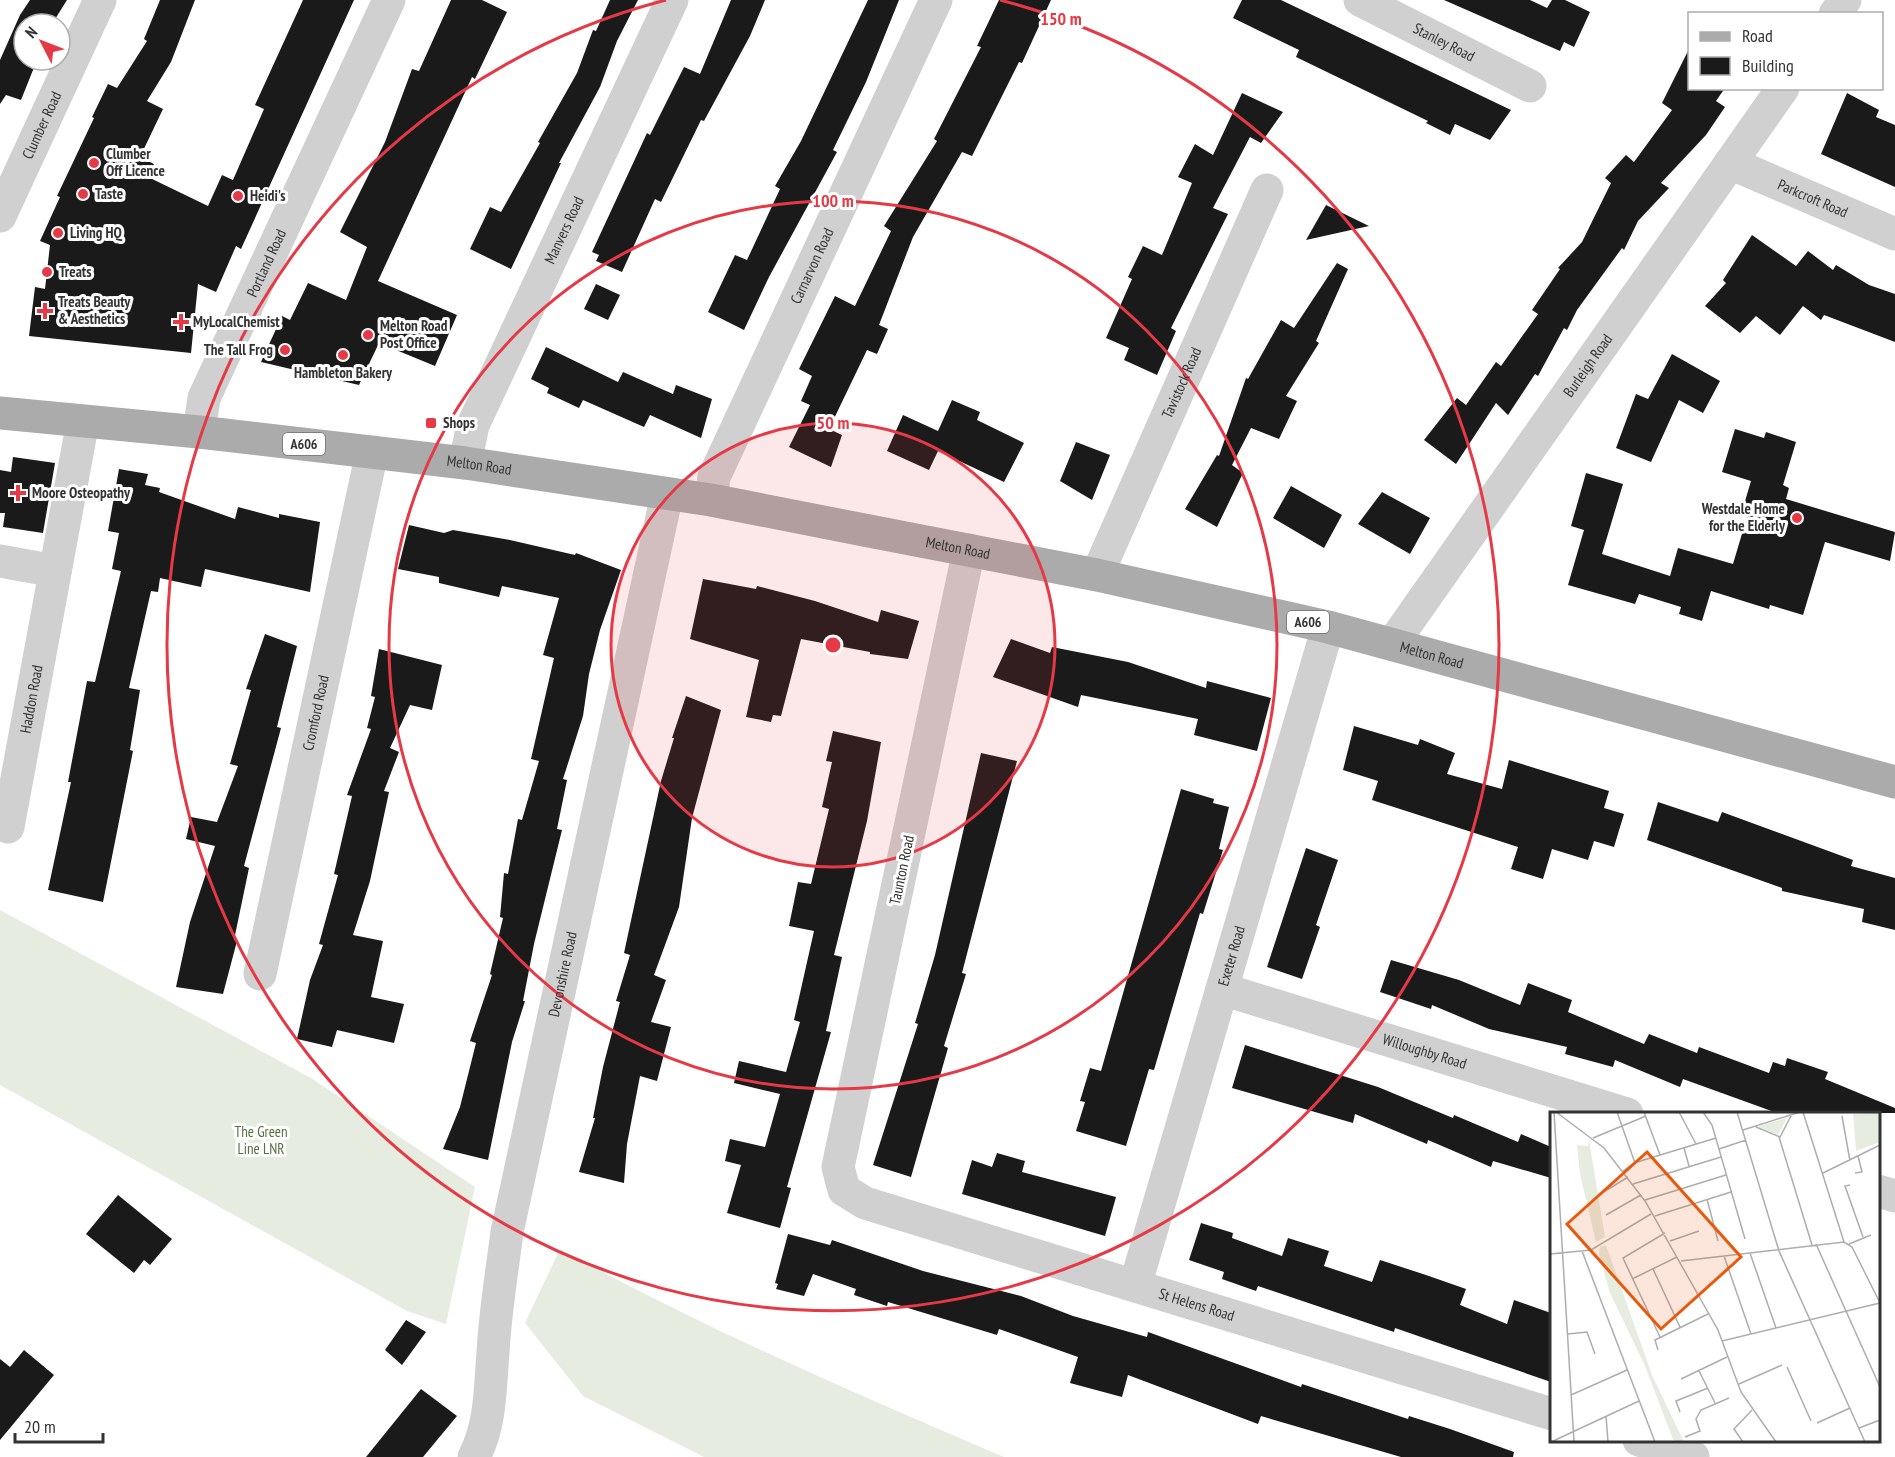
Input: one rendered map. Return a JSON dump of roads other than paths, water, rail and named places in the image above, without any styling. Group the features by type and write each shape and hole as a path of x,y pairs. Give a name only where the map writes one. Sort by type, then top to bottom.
{"main road":[{"name":"Melton Road","path":"0,414 199,432 465,463 711,500 969,550 1097,576 1393,643 1895,782"}],"street":[{"name":"Clumber Road","path":"0,216 100,0"},
{"name":"Portland Road","path":"199,432 204,398 389,0"},
{"name":"Manvers Road","path":"465,463 473,424 672,0"},
{"name":"Carnarvon Road","path":"711,500 714,477 936,0"},
{"name":"Stanley Road","path":"1360,0 1530,86"},
{"name":"Burleigh Road","path":"1393,643 1782,90"},
{"name":"Parkcroft Road","path":"1730,163 1895,234"},
{"name":"Tavistock Road","path":"1097,576 1267,190"},
{"name":"Haddon Road","path":"8,827 83,421"},
{"name":"Cromford Road","path":"260,974 372,452"},
{"name":"Devonshire Road","path":"474,1457 482,1442 492,1388 493,1352 507,1232 667,494"},
{"name":"Taunton Road","path":"844,1190 838,1167 969,550"},
{"path":"0,561 55,571"},
{"name":"Exeter Road","path":"1135,1286 1328,627"},
{"name":"Willoughby Road","path":"1222,989 1624,1112"},
{"name":"St Helens Road","path":"844,1190 865,1203 1550,1414"},
{"path":"1880,1192 1895,1196"},
{"path":"1645,1442 1694,1457"}],"place":[{"name":"Clumber Off Licence","path":"94,163"},
{"name":"Taste","path":"83,194"},
{"name":"Heidi's","path":"238,196"},
{"name":"Living HQ","path":"58,233"},
{"name":"Treats","path":"47,272"},
{"name":"Treats Beauty & Aesthetics","path":"45,311"},
{"name":"MyLocalChemist","path":"181,322"},
{"name":"Melton Road Post Office","path":"368,335"},
{"name":"The Tall Frog","path":"285,350"},
{"name":"Hambleton Bakery","path":"343,355"},
{"name":"Shops","path":"431,423"},
{"name":"Moore Osteopathy","path":"18,493"},
{"name":"Westdale Home for the Elderly","path":"1797,518"}],"park label":[{"name":"The Green Line LNR","path":"261,1140"}]}
